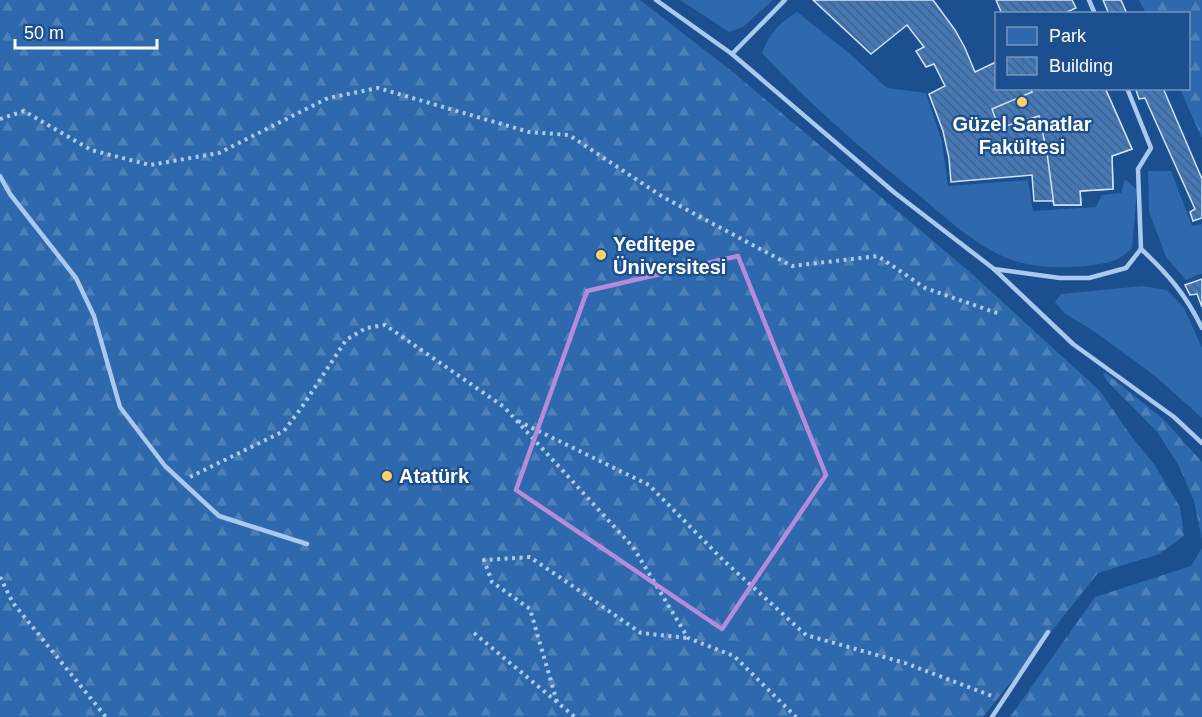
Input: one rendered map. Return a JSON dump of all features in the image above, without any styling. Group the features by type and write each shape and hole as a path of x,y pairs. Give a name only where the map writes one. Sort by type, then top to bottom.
{"lane":[{"path":"656,0 732,54 895,193 994,269 1073,344 1174,417 1202,443"},
{"path":"732,54 785,0"},
{"path":"994,269 1060,278 1089,278 1126,268 1141,249 1138,169 1151,148 1128,90"},
{"path":"0,176 10,194 76,278 94,316 120,407 165,466 219,516 307,544"},
{"path":"1141,249 1166,272 1192,307 1202,328"},
{"path":"992,717 1048,632"}],"path":[{"path":"0,119 24,111 91,150 150,165 219,153 328,98 378,88 530,132 569,135 663,197 792,266 878,256 925,288 1000,314"},
{"path":"182,481 284,431 346,340 366,328 385,325 504,407 633,547 688,638"},
{"path":"515,419 649,485 723,560 806,635 905,663 1003,700"},
{"path":"557,702 530,609 492,582 484,560 530,557 641,633 688,638 734,656 796,717"},
{"path":"0,577 12,603 106,717"},
{"path":"474,633 575,717"}],"highlighted area":[{"path":"738,256 826,475 722,629 516,490 587,291"}],"green space":[{"name":"Yeditepe Üniversitesi","path":"0,0 640,0 733,72 971,273 1100,391 1131,436 1154,464 1180,507 1184,536 1159,554 1098,573 983,717 0,717"},
{"path":"680,0 773,0 743,27 729,32"},
{"path":"1139,0 1202,0 1202,138 1180,90 1190,90 1190,12 1145,12"},
{"path":"797,12 849,53 887,88 926,93 942,142 948,186 1028,180 1033,211 1096,207 1102,195 1121,193 1125,179 1137,190 1132,248 1122,257 1106,263 1078,267 1051,267 1015,261 990,250 965,234 839,128 762,53 775,30"},
{"path":"1148,171 1171,171 1192,226 1202,224 1202,273 1186,280 1166,257 1149,211"},
{"path":"1143,286 1167,290 1184,308 1202,348 1202,418 1155,376 1095,332 1064,313 1055,302 1061,294"},
{"path":"1103,373 1106,373 1163,419 1202,462 1202,540 1194,501 1179,466 1158,433 1106,380"},
{"path":"1202,548 1202,717 1010,717 1095,597 1191,566"}],"building":[{"name":"Güzel Sanatlar Fakültesi","path":"813,0 933,0 955,30 975,72 995,62 995,90 1106,90 1132,149 1112,156 1113,189 1080,191 1081,205 1054,205 1053,201 1034,201 1032,175 951,182 943,131 929,94 945,86 934,64 926,67 916,51 924,47 907,25 871,54"},
{"path":"996,0 1072,0 1076,8 1067,12 1001,12"},
{"path":"1103,0 1121,0 1126,12 1108,12"},
{"path":"1031,90 1106,90 1132,149 1112,156 1113,189 1080,191 1081,205 1054,205 1039,116 999,128 992,109 1032,92"},
{"path":"1136,90 1164,90 1202,179 1202,218 1193,221 1190,212 1195,209 1145,98 1139,99"},
{"path":"1202,279 1202,307 1197,294 1190,295 1185,285"}],"place":[{"name":"Güzel Sanatlar Fakültesi","path":"1022,102"},
{"name":"Yeditepe Üniversitesi","path":"601,255"},
{"name":"Atatürk","path":"387,476"}]}
